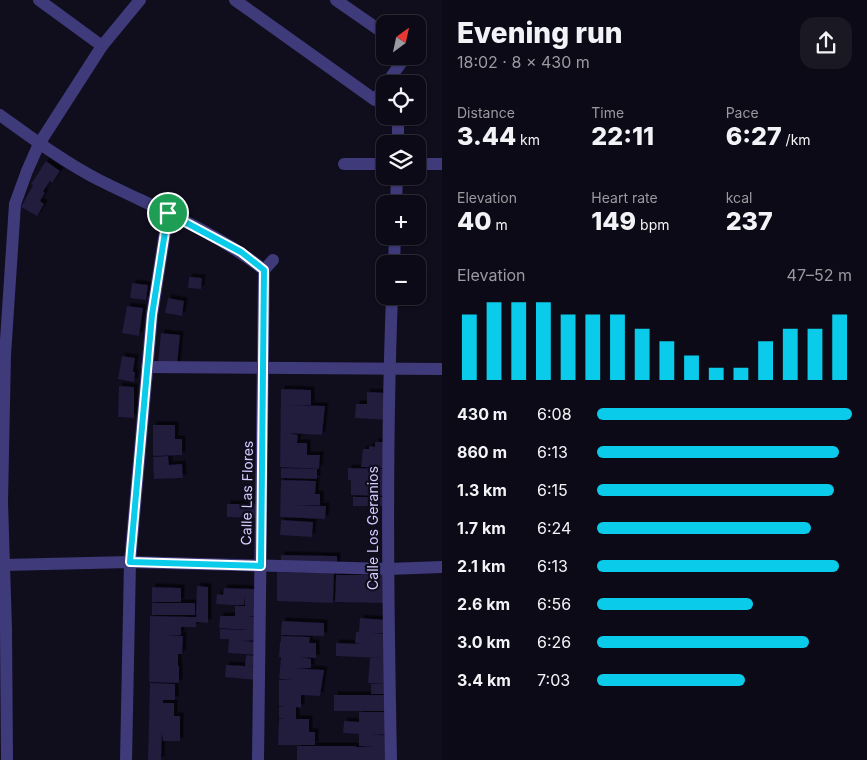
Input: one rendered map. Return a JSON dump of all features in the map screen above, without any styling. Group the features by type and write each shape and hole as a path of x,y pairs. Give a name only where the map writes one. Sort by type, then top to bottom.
{"street":[{"path":"39,0 102,46"},
{"path":"6,760 2,502 5,355 15,204 39,144 102,46 140,0"},
{"path":"235,0 375,100 376,99"},
{"path":"336,0 376,28"},
{"path":"0,115 39,144 97,179 168,213 241,252 264,270 273,260"},
{"path":"344,164 376,164"},
{"path":"426,164 442,164"},
{"path":"126,760 130,562 146,367 168,213"},
{"name":"Calle Las Flores","path":"258,760 264,270"},
{"name":"Calle Los Geranios","path":"391,760 388,569 392,305"},
{"path":"146,367 442,369"},
{"path":"4,565 130,562 388,569 442,567"}],"building":[{"path":"46,161 60,171 43,192 45,193 40,201 44,204 37,216 21,207 33,185 31,184"},
{"path":"189,277 202,278 201,289 188,288"},
{"path":"132,283 148,285 146,300 130,298"},
{"path":"168,298 184,301 182,316 165,313"},
{"path":"127,306 143,308 139,336 122,333"},
{"path":"161,333 180,335 177,365 158,363"},
{"path":"122,356 135,358 134,382 118,379"},
{"path":"119,386 134,387 134,418 118,417"},
{"path":"281,389 311,390 311,405 290,405 325,406 322,435 289,433 298,435 297,443 307,443 307,455 320,455 319,469 280,467"},
{"path":"367,392 387,393 387,420 355,418 356,404 367,404"},
{"path":"153,425 175,425 175,439 182,439 182,455 153,456"},
{"path":"375,442 387,442 387,468 361,467 363,449 369,449 369,446 375,447"},
{"path":"168,456 169,465 182,464 183,478 154,479 153,457"},
{"path":"281,468 317,469 317,479 281,478"},
{"path":"348,468 387,469 386,496 351,495 351,480 348,480"},
{"path":"281,480 316,481 315,494 320,494 320,505 293,505 326,506 325,519 280,517"},
{"path":"353,497 386,497 386,506 353,506"},
{"path":"227,504 259,504 259,518 227,517"},
{"path":"281,520 313,522 312,537 280,535"},
{"path":"281,555 337,556 337,567 281,565"},
{"path":"277,572 334,573 333,603 277,601"},
{"path":"336,575 383,575 383,603 335,602"},
{"path":"197,586 208,587 208,623 196,622 196,627 181,627 181,635 166,635 183,636 182,654 178,654 179,683 149,682 150,616 196,617"},
{"path":"152,587 181,588 181,602 152,602"},
{"path":"224,588 259,589 259,616 246,617 259,617 258,640 242,641 259,642 258,655 228,653 229,639 220,639 220,629 249,630 219,628 220,616 235,616 235,606 245,606 245,595 244,605 216,604 217,594 223,595"},
{"path":"152,603 195,603 195,615 152,615"},
{"path":"360,618 387,620 387,633 372,633 387,634 388,684 368,683 370,658 382,658 336,656 336,643 361,644 355,643 356,632 359,632"},
{"path":"282,621 324,623 324,636 281,635"},
{"path":"281,636 310,637 309,643 316,643 316,658 301,657 311,659 311,668 293,668 324,670 320,696 301,695 301,708 296,707 296,719 309,719 309,732 315,732 315,745 278,745 279,719 285,718 279,718 279,707 285,706 279,706 279,680 292,680 279,679"},
{"path":"246,655 257,656 257,666 248,666 258,667 257,680 225,677 226,665 245,666"},
{"path":"150,683 175,684 175,700 163,700 163,703 174,703 174,716 180,716 180,741 163,741 162,733 161,760 148,760"},
{"path":"371,684 388,684 388,694 371,694"},
{"path":"334,695 389,695 389,711 334,711"},
{"path":"359,712 389,712 390,735 372,734 389,736 386,760 356,760 356,747 375,747 359,746 359,734 343,733 344,721 359,722"},
{"path":"297,746 356,746 356,760 297,760"}],"route":[{"path":"168,213 241,252 264,270 261,566 130,562 140,431 152,315 168,213"}]}
